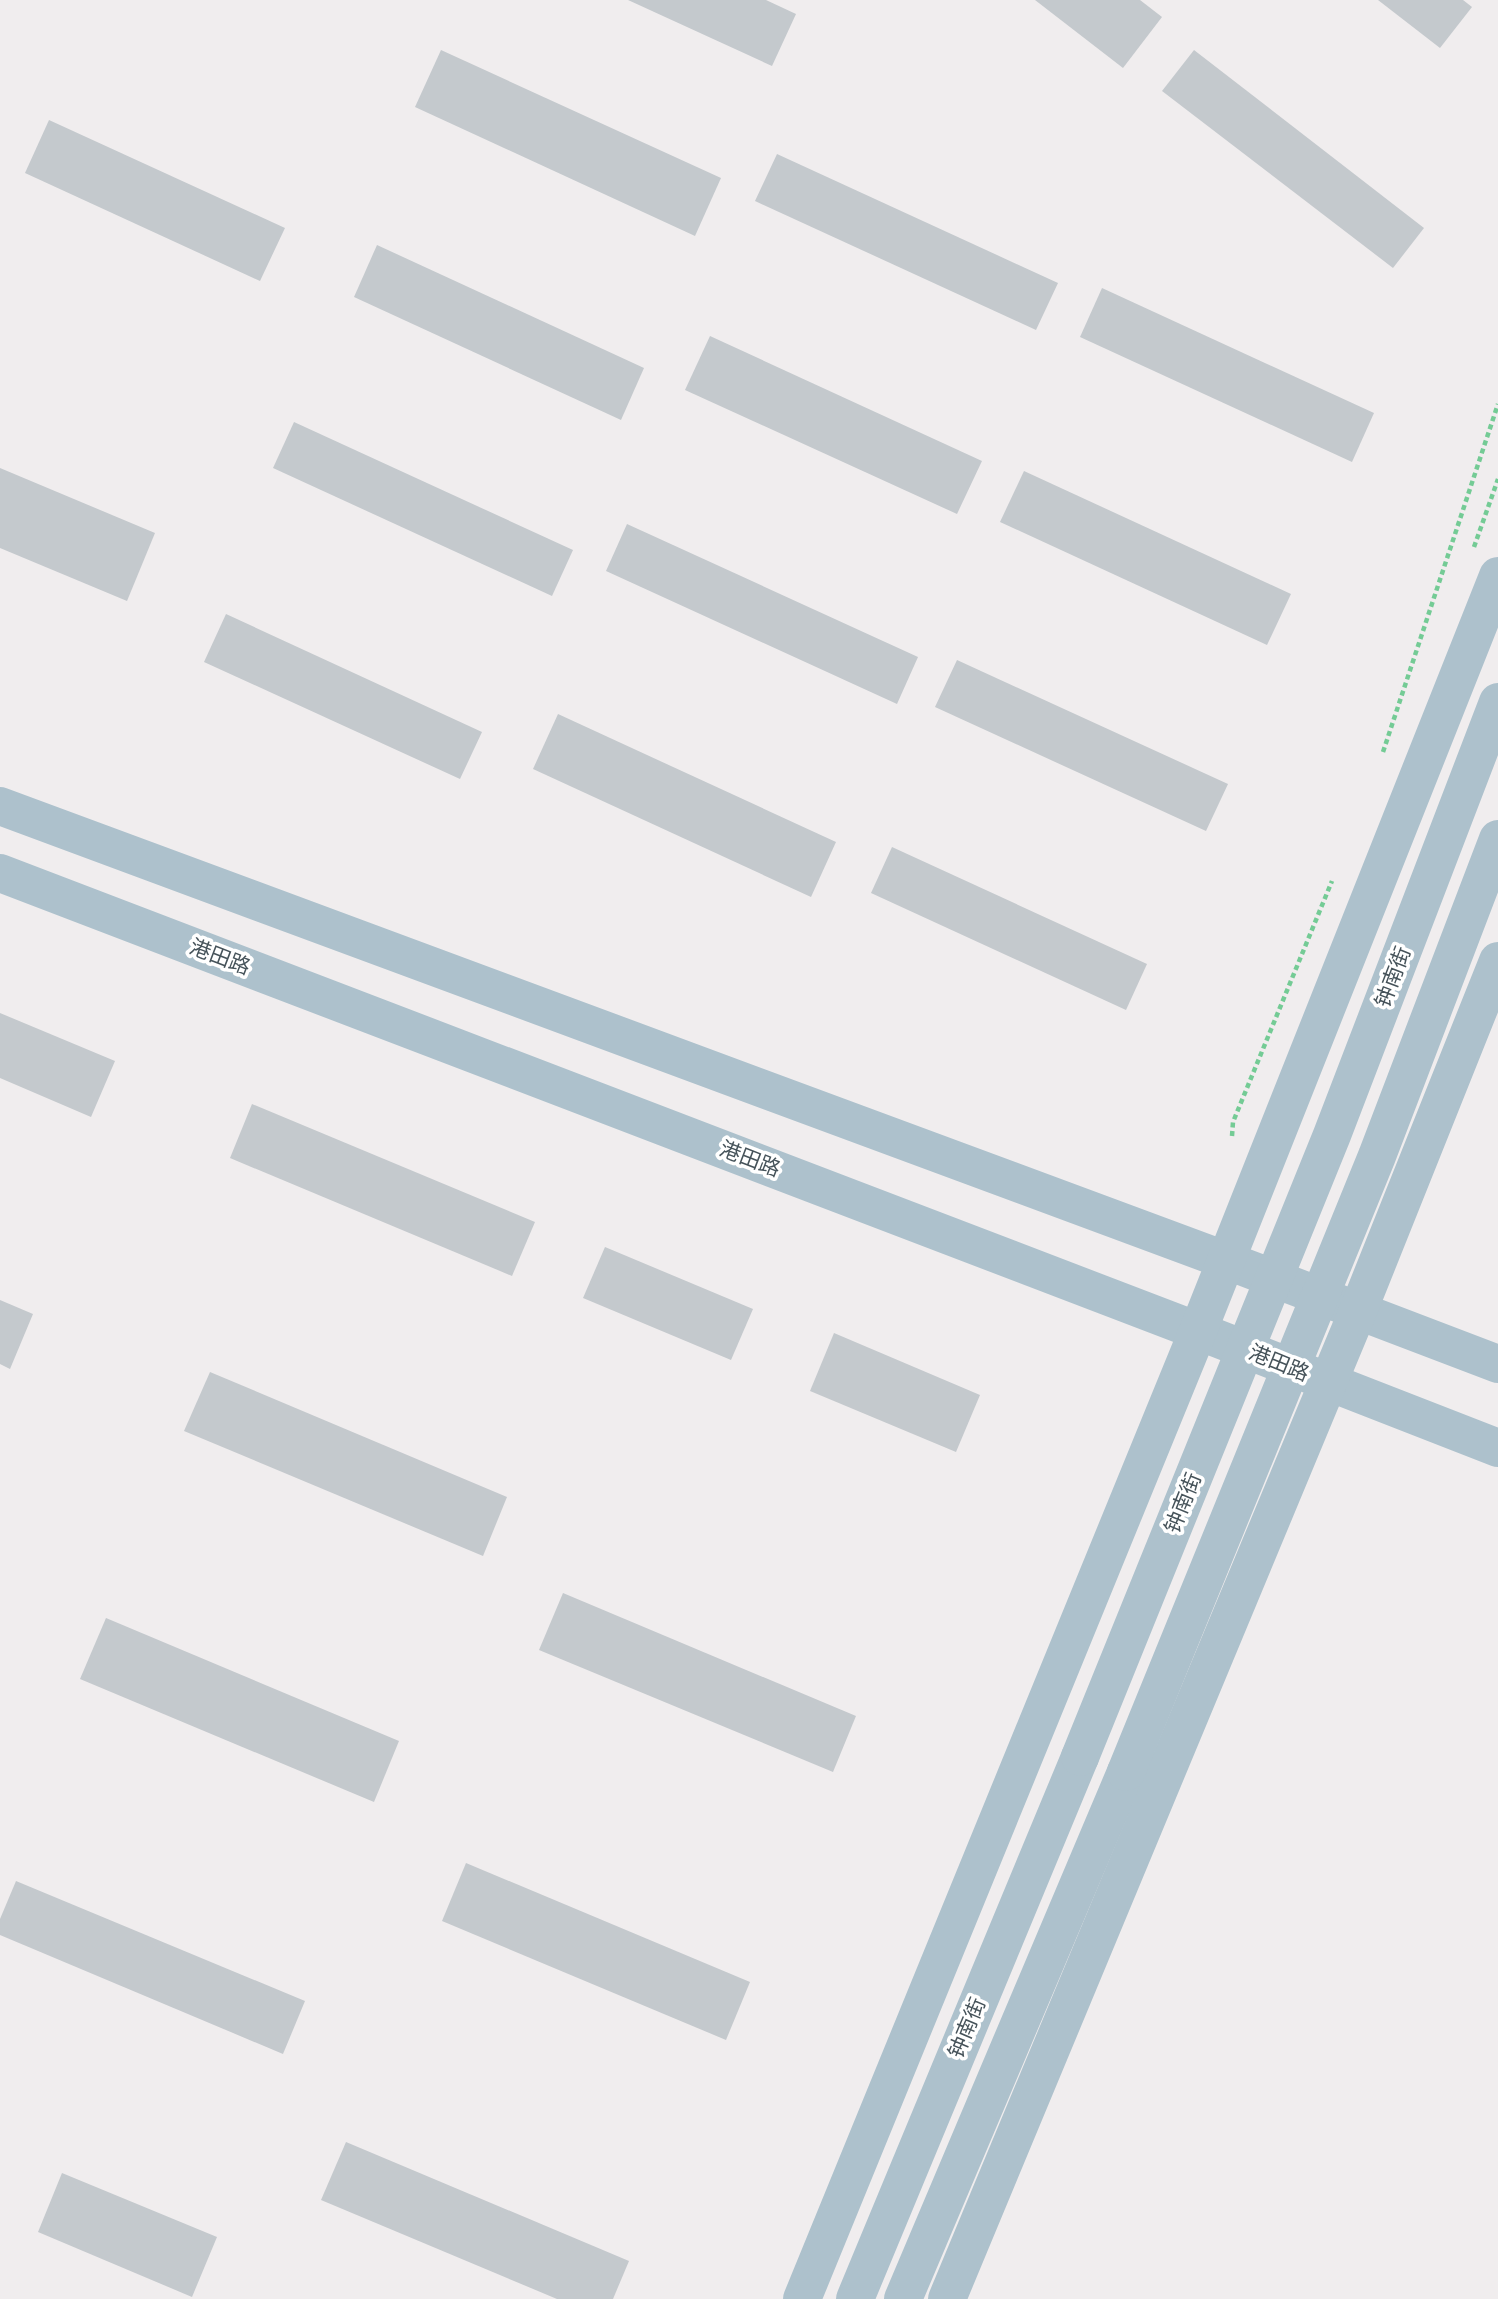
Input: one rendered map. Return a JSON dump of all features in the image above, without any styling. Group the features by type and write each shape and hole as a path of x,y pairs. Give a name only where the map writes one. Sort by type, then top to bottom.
{"main road":[{"path":"802,2299 1198,1331 1496,583"},
{"name":"钟南街","path":"855,2299 1080,1757 1332,1135 1498,702"},
{"path":"0,806 1225,1260 1498,1364"},
{"path":"903,2299 1126,1772 1377,1156 1498,839"},
{"name":"港田路","path":"0,873 1498,1448"},
{"path":"947,2299 1358,1311 1498,961"}],"path":[{"path":"1380,761 1498,404"},
{"path":"1232,1136 1233,1122 1337,869"}],"building":[{"path":"628,0 766,0 796,14 772,66"},
{"path":"1035,0 1140,0 1162,17 1123,68"},
{"path":"1378,0 1463,0 1472,7 1440,48"},
{"path":"441,50 721,178 695,236 415,107"},
{"path":"1194,50 1424,228 1393,268 1162,91"},
{"path":"49,120 285,228 260,281 25,173"},
{"path":"777,154 1058,283 1036,330 755,201"},
{"path":"377,245 644,368 621,420 354,297"},
{"path":"1102,288 1374,413 1352,462 1080,337"},
{"path":"710,336 982,461 957,514 685,390"},
{"path":"294,422 573,550 552,596 273,468"},
{"path":"0,468 155,533 127,601 0,548"},
{"path":"1024,471 1291,594 1267,645 1000,522"},
{"path":"627,524 918,657 897,704 606,571"},
{"path":"226,614 482,732 460,779 204,662"},
{"path":"957,660 1228,784 1206,831 935,707"},
{"path":"558,714 836,842 811,897 533,769"},
{"path":"892,847 1147,964 1126,1010 871,893"},
{"path":"0,1013 115,1061 91,1117 0,1078"},
{"path":"252,1104 535,1222 512,1276 230,1158"},
{"path":"605,1247 753,1309 731,1360 583,1298"},
{"path":"0,1300 33,1314 10,1369 0,1364"},
{"path":"834,1333 980,1395 956,1452 810,1391"},
{"path":"210,1372 507,1497 483,1556 184,1431"},
{"path":"563,1593 856,1716 833,1772 539,1650"},
{"path":"106,1618 399,1741 374,1802 80,1679"},
{"path":"466,1863 750,1982 726,2040 442,1921"},
{"path":"16,1881 305,2001 283,2054 0,1935 0,1919"},
{"path":"346,2142 629,2261 613,2299 557,2299 321,2200"},
{"path":"62,2173 217,2237 192,2297 38,2232"}]}
